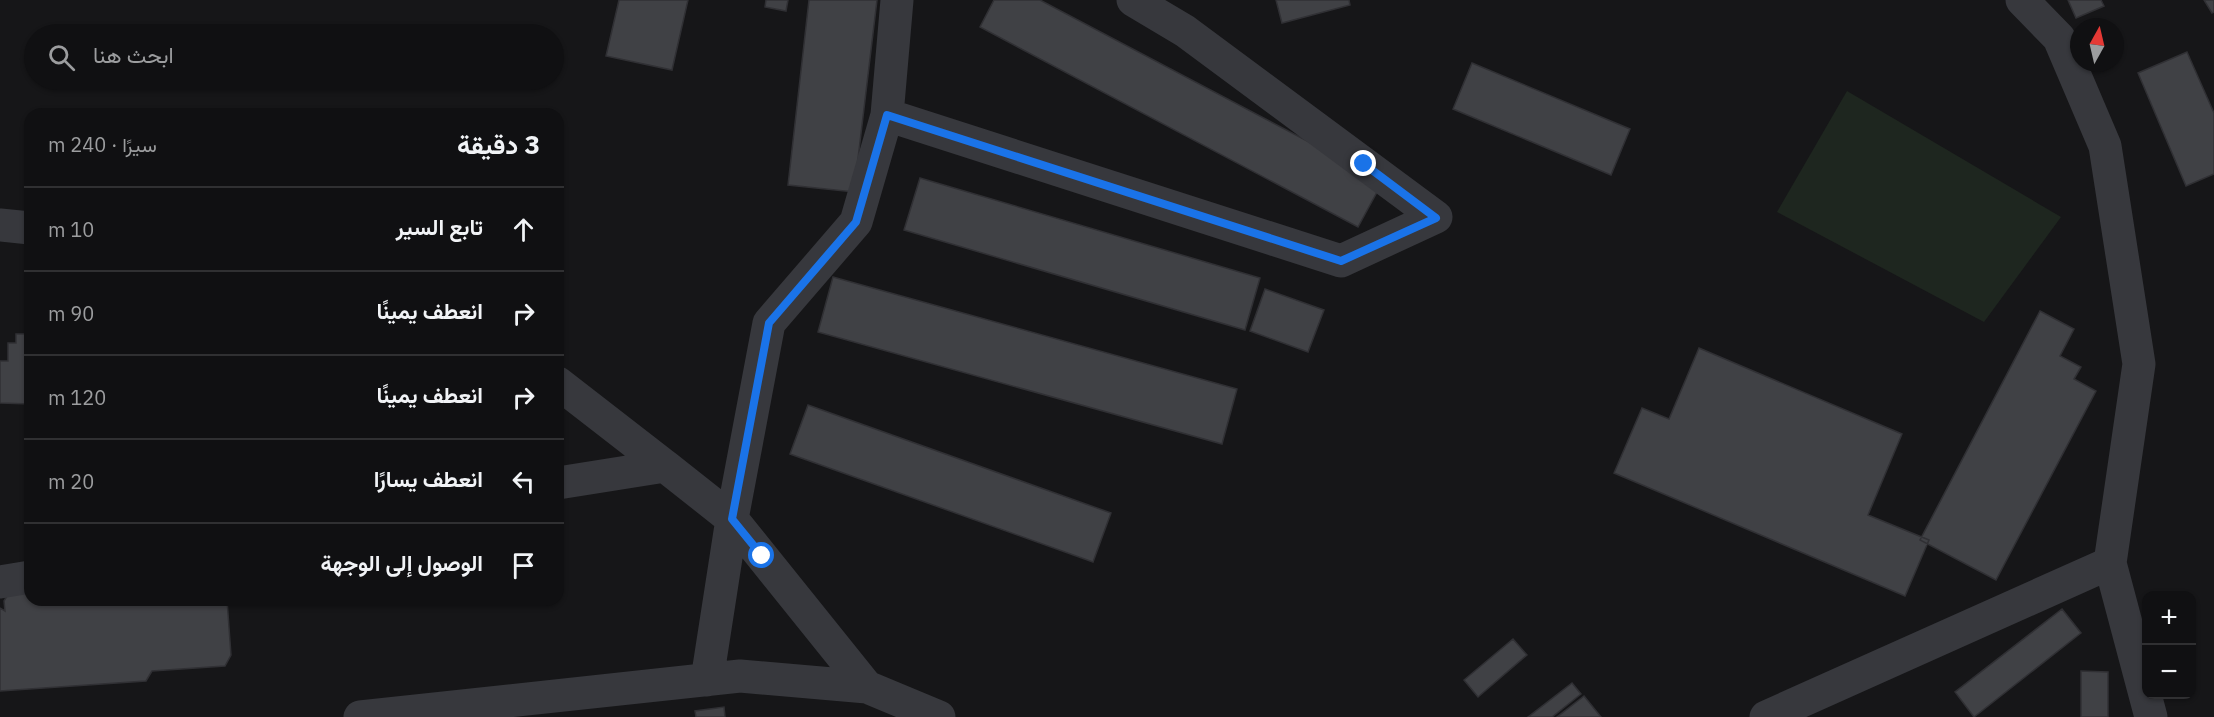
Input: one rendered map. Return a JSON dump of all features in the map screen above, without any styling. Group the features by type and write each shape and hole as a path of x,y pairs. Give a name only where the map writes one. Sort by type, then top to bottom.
{"street":[{"path":"707,680 732,519 769,323 856,222 887,115 897,0"},
{"path":"887,115 1341,261 1436,218 1185,31 1133,0"},
{"path":"1173,0 1185,31"},
{"path":"2022,0 2059,38 2105,146 2139,364 2110,562 2151,717"},
{"path":"0,225 24,227"},
{"path":"564,388 732,519 867,687"},
{"path":"564,482 665,466"},
{"path":"1766,717 2110,562"},
{"path":"0,582 24,578"},
{"path":"360,717 740,676 867,687 939,717"}],"shaded area":[{"path":"1847,91 2061,217 1984,322 1777,212"}],"building":[{"path":"619,0 688,0 672,70 606,56"},
{"path":"766,0 788,0 786,11 765,7"},
{"path":"809,0 877,0 854,192 788,185"},
{"path":"994,0 1040,0 1383,181 1358,227 980,27"},
{"path":"1276,0 1349,0 1350,5 1282,23"},
{"path":"2068,0 2101,0 2104,6 2076,18"},
{"path":"2204,0 2214,0 2214,12 2212,13"},
{"path":"2187,52 2214,113 2214,174 2186,186 2138,73"},
{"path":"1472,63 1630,129 1611,175 1453,109"},
{"path":"920,178 1260,278 1245,330 904,230"},
{"path":"833,277 1237,389 1222,444 818,332"},
{"path":"1265,289 1324,310 1308,352 1250,331"},
{"path":"2040,311 2074,329 2060,356 2081,367 2074,379 2096,391 1996,580 1920,540"},
{"path":"16,334 24,334 24,404 0,403 0,361 8,361 8,343 16,343"},
{"path":"1699,348 1902,434 1868,515 1929,540 1905,596 1614,473 1642,408 1669,419"},
{"path":"808,405 1111,513 1093,562 790,454"},
{"path":"20,574 24,574 24,606 227,606 231,655 225,666 152,671 146,681 0,691 0,608 5,611 4,601"},
{"path":"2062,609 2081,633 1974,717 1955,692"},
{"path":"1513,639 1527,655 1478,697 1464,680"},
{"path":"2081,671 2108,672 2108,717 2081,717"},
{"path":"1572,683 1581,694 1552,717 1528,717"},
{"path":"1584,696 1601,717 1557,717"},
{"path":"724,707 725,717 696,717 695,711"}],"route":[{"path":"762,556 732,519 769,323 856,222 887,115 1341,261 1436,218 1364,164"}]}
